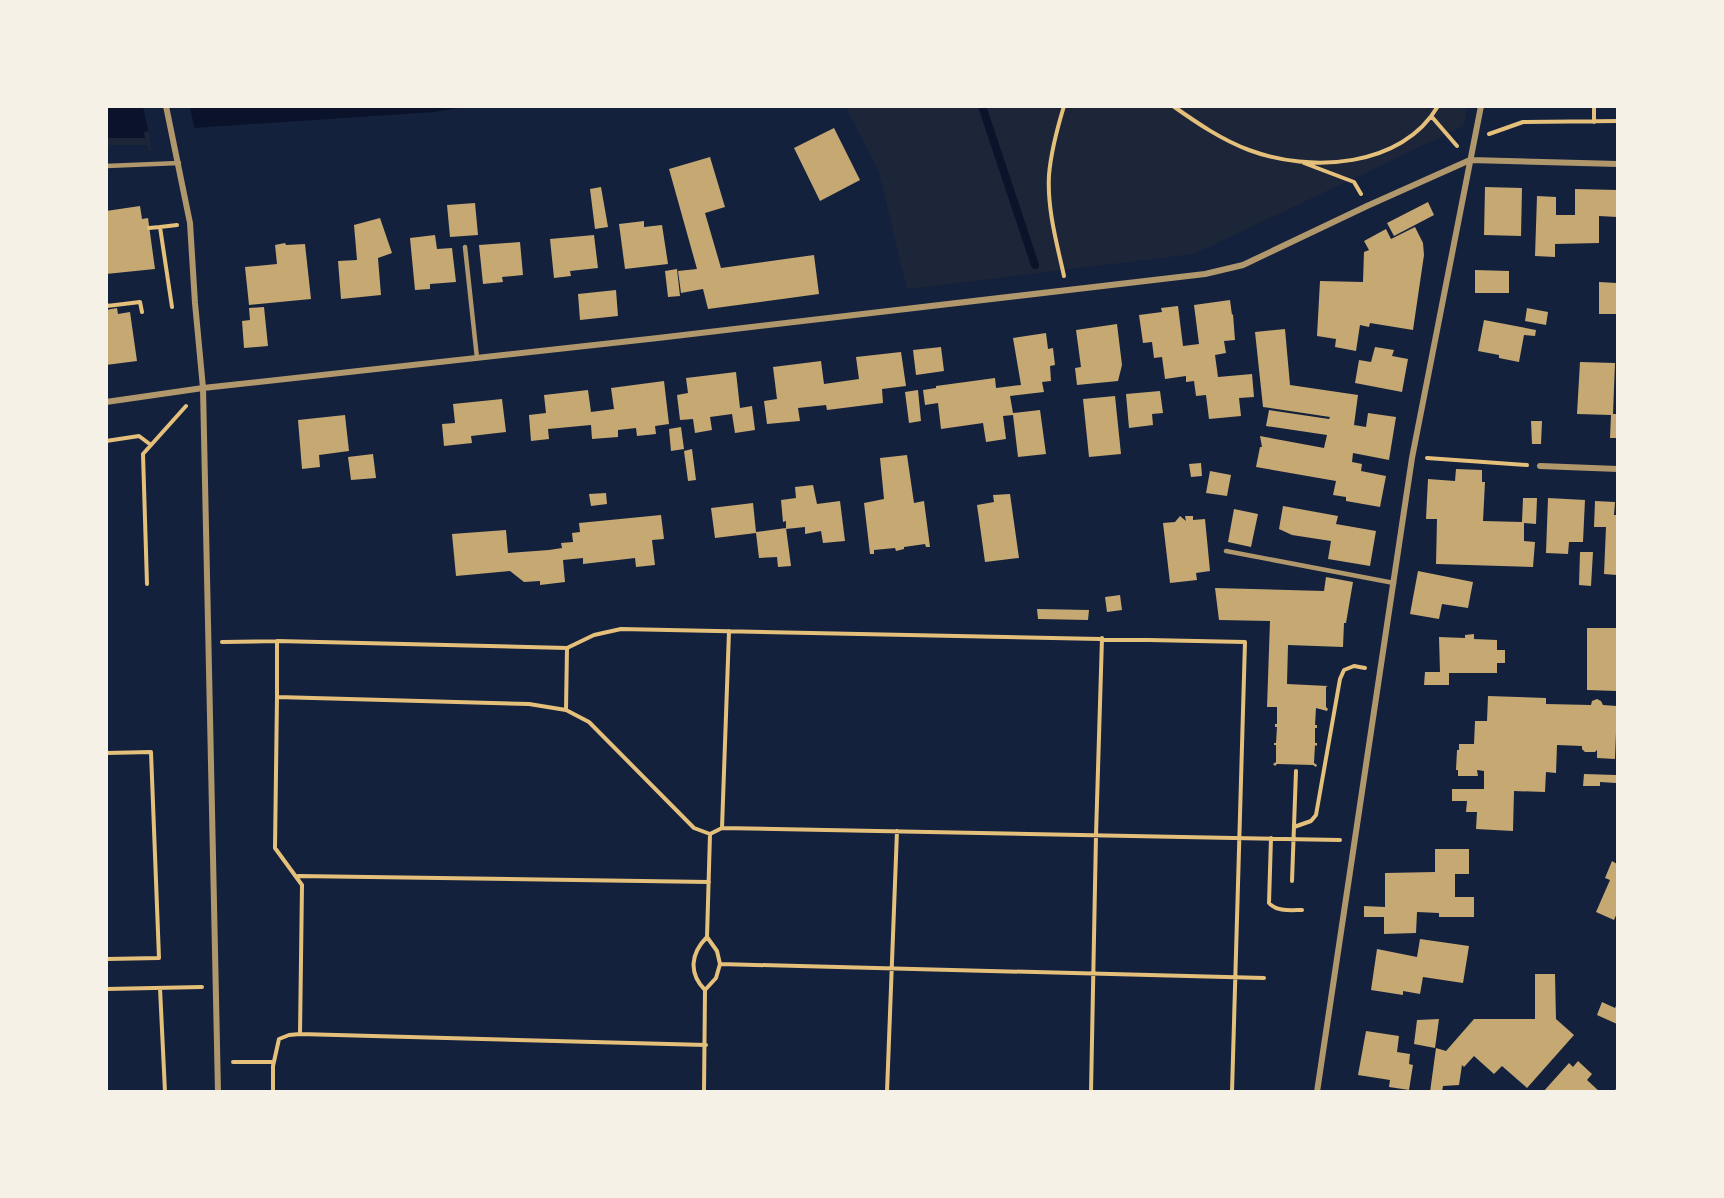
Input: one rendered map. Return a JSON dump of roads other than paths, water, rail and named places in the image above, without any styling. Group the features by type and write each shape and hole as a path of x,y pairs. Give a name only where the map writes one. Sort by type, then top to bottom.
{"street":[{"path":"166,106 190,223 203,388 218,1092"},
{"path":"1317,1092 1412,458 1481,106"},
{"path":"106,402 203,388 736,330 1205,274 1243,265 1470,160 1617,164"},
{"path":"1540,466 1617,469"}],"lane":[{"path":"106,166 179,163"},
{"path":"465,247 477,358"},
{"path":"1226,551 1394,583"}],"waterway":[{"path":"982,106 1035,265"}]}
